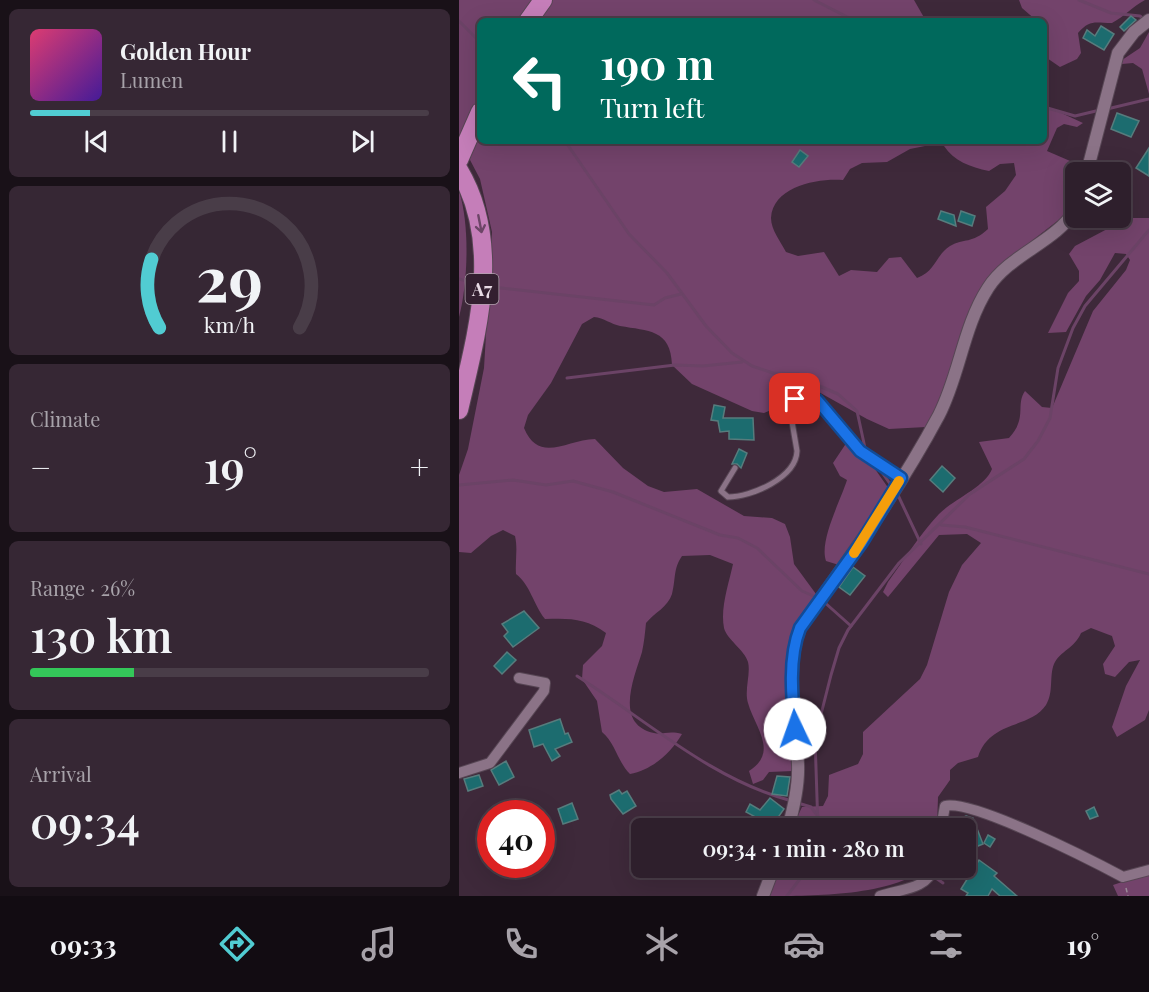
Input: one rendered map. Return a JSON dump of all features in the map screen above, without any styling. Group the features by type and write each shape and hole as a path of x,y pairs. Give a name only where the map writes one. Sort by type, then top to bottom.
{"highway":[{"path":"530,18 543,0"},
{"path":"459,160 477,119"},
{"name":"A7","path":"459,170 479,213 483,260 478,324 459,410"}],"street":[{"path":"1090,162 1118,53 1134,32 1149,20"},
{"path":"791,818 797,798 799,766 793,711 796,640 800,628 862,542 946,400 962,355 969,326 989,287 1016,258 1065,221"},
{"path":"459,773 490,762 544,691 545,683 519,678"},
{"path":"943,818 945,806 954,803 975,809 1063,846 1123,877 1149,870"},
{"path":"763,896 770,878"},
{"path":"880,896 921,884 928,878"}],"lane":[{"path":"735,468 721,491 723,495 732,497 763,487 790,467 797,457 790,410 795,399 806,397 813,398 823,407 860,451 901,478"}],"shaded area":[{"path":"459,0 914,0 924,18 477,18 477,144 935,144 1047,144 1047,106 1083,123 1077,127 1064,124 1057,128 1047,151 1072,162 1065,162 1065,215 1003,263 955,359 935,412 926,427 889,429 808,386 783,397 776,408 764,413 752,411 692,384 672,365 671,353 667,344 656,334 620,326 594,317 582,324 551,383 528,415 524,428 530,439 537,445 545,448 595,439 623,468 648,486 664,492 697,489 744,516 772,518 785,524 790,537 794,564 816,594 794,626 788,645 793,771 769,772 763,780 753,784 749,771 758,764 764,748 747,698 748,662 728,637 724,628 724,604 733,564 710,555 682,556 676,570 670,599 646,623 642,652 632,686 630,710 634,720 641,728 654,733 682,734 660,760 646,769 630,774 602,732 597,701 582,679 583,665 602,646 606,633 591,624 577,620 545,619 525,584 516,574 515,536 503,530 491,536 471,553 459,552 459,475 468,449 484,368 492,232 480,179 459,139","holes":["935,144 944,146 958,159 989,171 1000,164 1014,163 1016,175 1005,191 986,207 988,229 973,239 950,246 923,275 917,278 901,257 889,258 877,272 851,270 839,276 824,252 798,256 786,252 774,231 771,218 774,207 788,191 810,183 843,180 850,169 862,163 887,162 910,149"]},
{"path":"1019,0 1145,0 1112,23 1093,23 1086,26 1078,33 1081,53 1077,59 1060,67 1047,58 1047,18 1034,18 1022,8"},
{"path":"1149,32 1149,94 1142,69 1133,63 1122,64 1122,60 1140,48"},
{"path":"459,191 465,220 467,254 459,317"},
{"path":"1131,218 1149,218 1149,710 1145,720 1117,737 1112,727 1126,686 1140,660 1129,662 1115,677 1105,674 1103,664 1115,646 1112,636 1091,628 1081,633 1054,664 1048,700 1039,713 991,737 978,757 958,763 950,770 950,780 938,797 937,818 797,818 802,807 823,806 828,796 829,775 858,764 863,754 863,732 920,679 927,665 949,592 962,565 981,543 967,534 939,535 888,597 883,592 888,582 939,514 983,482 992,469 979,442 1009,438 1018,424 1022,396 1025,391 1042,407 1052,408 1093,311 1126,270 1130,260 1126,254 1115,253 1100,280 1086,296 1066,332 1048,333 1068,293 1079,281 1079,271 1069,254 1075,246 1109,228 1131,228"},
{"path":"847,442 868,459 889,489 839,565 826,561 825,543 847,480 840,476 833,463"},
{"path":"1149,873 1149,896 1118,896 1113,885"},
{"path":"775,878 909,878 874,889 851,892 807,896 769,896"}],"building":[{"path":"1131,16 1136,20 1124,31 1120,27"},
{"path":"1101,26 1114,34 1104,50 1083,38 1087,30 1095,36"},
{"path":"1117,113 1139,121 1131,137 1111,129"},
{"path":"1149,148 1149,176 1136,168"},
{"path":"800,150 808,156 799,167 792,162"},
{"path":"941,211 954,215 956,226 938,219"},
{"path":"961,211 975,216 972,226 958,221"},
{"path":"714,405 725,407 723,418 753,418 754,440 729,439 729,431 720,432 718,421 711,420"},
{"path":"739,449 747,453 741,468 737,464 732,464"},
{"path":"942,466 955,478 943,492 930,480"},
{"path":"853,567 865,576 850,595 839,587"},
{"path":"524,611 539,628 513,647 504,636 508,632 502,624"},
{"path":"507,652 516,660 502,674 494,666"},
{"path":"560,719 565,734 568,733 572,742 555,749 560,756 552,761 543,744 534,747 529,730"},
{"path":"506,761 514,777 499,785 491,770"},
{"path":"479,775 483,786 468,791 464,779"},
{"path":"777,776 790,777 787,796 772,794"},
{"path":"619,790 622,794 627,791 636,806 623,814 610,795"},
{"path":"770,798 784,809 778,818 757,818 746,812 750,804 760,810"},
{"path":"572,803 578,819 563,824 558,809"},
{"path":"1094,807 1098,816 1090,819 1086,811"},
{"path":"976,826 983,844 976,847"},
{"path":"988,835 995,839 990,847 984,843"},
{"path":"979,860 997,873 994,876 1017,896 1000,896 992,889 988,896 966,896 968,893 961,889 968,878 976,878 976,865"}],"waterway":[{"path":"814,0 849,18"},
{"path":"1079,0 1111,13 1140,16 1145,20"},
{"path":"459,21 477,39"},
{"path":"1107,109 1149,99"},
{"path":"1047,108 1075,116 1100,110"},
{"path":"567,144 629,234 667,273 706,326 732,353 752,366 773,373 799,374 838,394 857,411 865,448 873,458"},
{"path":"818,818 815,738 839,648 848,630 899,563 970,494 1024,459 1038,441 1050,418 1058,368 1073,328 1085,306 1149,230"},
{"path":"459,279 474,283"},
{"path":"492,287 654,305 665,298 681,294"},
{"path":"567,378 675,365 703,366 742,362"},
{"path":"876,464 893,488"},
{"path":"459,485 513,480 546,485 573,481 613,492 720,535 738,538 757,548 802,591 818,598"},
{"path":"897,493 921,544"},
{"path":"941,525 965,527 1149,574"},
{"path":"823,601 851,626"},
{"path":"577,676 707,764 734,779 792,801"},
{"path":"798,803 811,807 817,815"},
{"path":"787,896 801,878"},
{"path":"936,878 943,883"}],"slow traffic":[{"path":"854,553 899,481"}],"route":[{"path":"795,399 801,396 817,400 860,451 901,478 862,542 800,628 796,640 793,668 795,729"}]}
